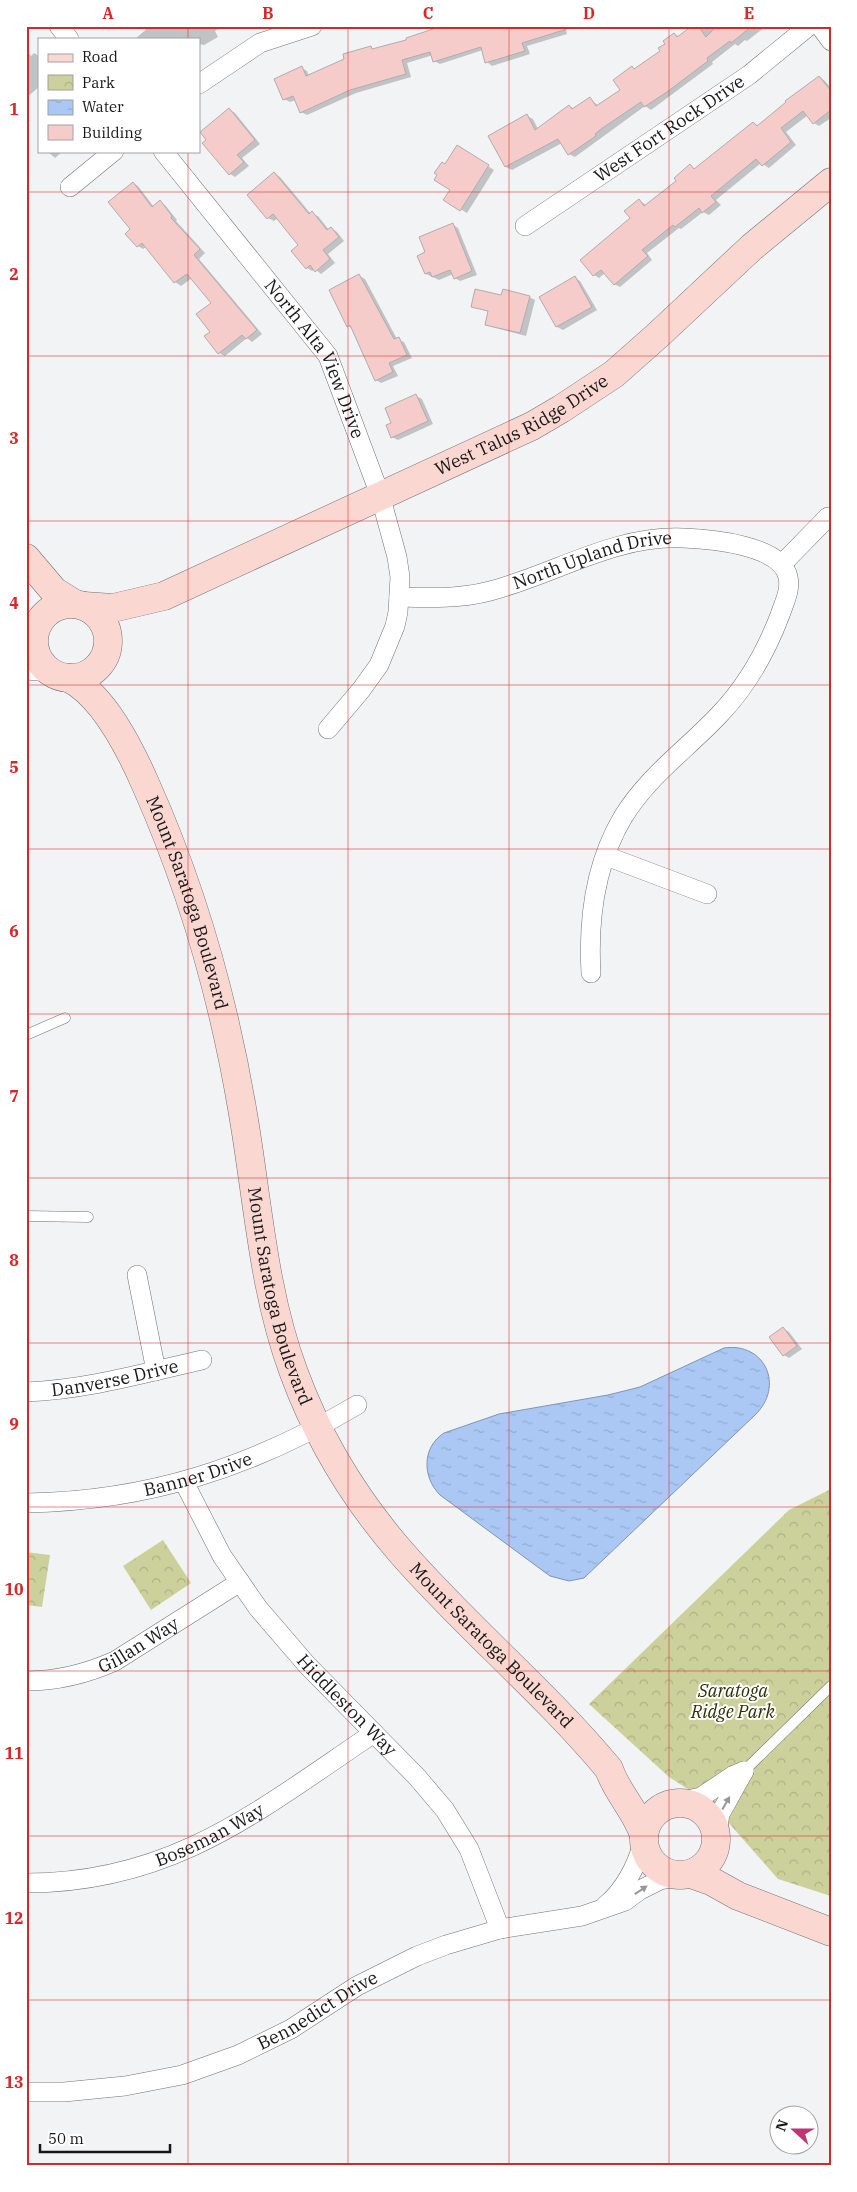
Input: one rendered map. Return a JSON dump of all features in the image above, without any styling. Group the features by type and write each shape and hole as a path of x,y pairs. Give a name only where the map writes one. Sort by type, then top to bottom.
{"street":[{"path":"59,26 68,38"},
{"path":"200,83 260,43 312,26"},
{"name":"West Fort Rock Drive","path":"525,226 748,75 809,26"},
{"path":"820,26 831,41"},
{"path":"70,187 113,152"},
{"name":"North Alta View Drive","path":"164,152 328,356 380,495 397,557 400,577 399,597 392,637 379,665 361,690 328,729"},
{"name":"West Talus Ridge Drive","path":"105,652 124,624 164,596 532,426 590,391 636,355 752,247 831,182"},
{"path":"591,973 592,905 606,856 622,819 633,801 647,784 732,700 758,664 768,644 787,594 788,577 782,564 828,518"},
{"name":"North Upland Drive","path":"399,597 444,598 474,595 508,586 614,547 649,539 682,538 731,544 769,554 782,564"},
{"path":"26,558 54,591 92,610 104,624 105,652 91,672 77,678 48,673 35,652 32,636 37,607 35,595 26,570"},
{"name":"West Talus Ridge Drive","path":"79,605 113,608 164,596"},
{"path":"32,636 48,612 56,607 79,605"},
{"name":"Mount Saratoga Boulevard","path":"105,652 103,682 119,732 159,813 180,866 216,979 242,1110 274,1310 293,1373 318,1428 352,1488 399,1550 542,1694 609,1769 645,1792 674,1803"},
{"name":"Mount Saratoga Boulevard","path":"48,673 92,696 119,732"},
{"path":"606,856 707,894"},
{"path":"137,1276 156,1371"},
{"name":"Danverse Drive","path":"26,1392 73,1388 202,1360"},
{"name":"Banner Drive","path":"26,1504 114,1497 184,1482 264,1453 318,1428 357,1405"},
{"name":"Hiddleston Way","path":"184,1482 206,1529 240,1582 282,1637 432,1793 458,1828 479,1872 500,1929"},
{"name":"Gillan Way","path":"26,1681 61,1679 98,1669 115,1661 240,1582"},
{"name":"Boseman Way","path":"26,1883 50,1883 100,1878 154,1864 182,1852 230,1828 374,1733"},
{"name":"Mount Saratoga Boulevard","path":"609,1769 615,1784 633,1810 644,1838"},
{"path":"744,1771 734,1775 717,1788 700,1797 674,1803 655,1813 650,1819 644,1838 645,1850 655,1866 672,1875 686,1875 711,1881 756,1903 774,1908 831,1932"},
{"path":"686,1875 707,1864 712,1856 716,1842 717,1826 724,1805 738,1785 744,1771"},
{"path":"674,1803 698,1807 705,1812 715,1828 716,1842 728,1870 774,1908"},
{"name":"Bennedict Drive","path":"602,1908 617,1894 627,1880 640,1855 644,1838"},
{"name":"Bennedict Drive","path":"26,2092 64,2092 125,2086 182,2074 210,2065 238,2055 291,2029 357,1986 386,1970 446,1945 500,1929 566,1920 626,1901 640,1890 660,1880 686,1875"}],"lane":[{"path":"26,1036 65,1018"},
{"path":"26,1216 88,1217"},
{"path":"744,1771 831,1686"}],"green space":[{"name":"Saratoga Ridge Park","path":"831,1489 831,1896 778,1879 713,1805 669,1777 589,1704 789,1510"},
{"path":"163,1540 191,1583 151,1610 123,1566"},
{"path":"26,1552 50,1555 42,1607 26,1605"}],"water":[{"path":"724,1348 738,1348 750,1352 760,1359 766,1368 769,1379 769,1391 764,1404 755,1415 584,1578 569,1581 550,1576 440,1495 430,1480 427,1462 428,1454 437,1439 444,1433 499,1414 608,1395 640,1387"}],"building":[{"path":"442,26 566,26 567,29 522,43 525,51 485,63 481,47 433,62 430,52 402,60 406,74 350,90 300,113 293,96 283,100 274,79 302,66 306,76 344,59 343,54 371,46 372,49 406,40 406,38"},
{"path":"692,26 698,26 706,37 717,26 752,26 731,43 730,41 707,58 708,61 667,92 644,107 641,102 601,129 595,134 596,136 568,155 558,139 505,167 488,136 527,114 535,130 569,105 572,109 590,97 596,106 620,90 613,80 632,66 634,69 660,51 658,48 665,44 663,41 674,33 677,37"},
{"path":"819,76 831,91 831,110 813,124 803,111 781,128 791,142 762,166 756,159 711,196 716,202 702,213 699,208 675,227 673,225 642,250 648,256 614,285 601,270 593,276 580,260 630,218 624,211 639,199 644,206 676,181 674,178 690,164 694,169 753,122 757,126 785,101"},
{"path":"229,108 255,140 237,155 244,162 229,175 202,143 206,140 200,132"},
{"path":"457,145 489,165 460,211 443,200 450,190 434,180 437,175 434,173 442,162 445,164"},
{"path":"274,172 309,214 312,211 327,230 331,227 339,237 323,250 330,259 315,272 310,265 306,269 291,251 298,245 273,214 267,219 247,195"},
{"path":"133,182 152,207 160,200 172,216 171,218 200,249 194,255 257,330 246,339 242,335 218,354 204,336 210,332 196,314 211,303 187,274 174,283 142,243 137,247 125,234 130,229 108,202"},
{"path":"453,223 472,271 454,279 450,270 432,277 430,272 425,274 417,256 425,252 419,237"},
{"path":"359,274 394,339 399,337 407,355 389,363 393,372 375,381 350,325 347,327 329,290"},
{"path":"575,276 592,307 556,327 539,297"},
{"path":"475,289 501,295 503,289 530,296 520,333 485,325 488,311 471,307"},
{"path":"416,394 428,421 391,438 386,425 391,423 385,408"},
{"path":"783,1327 797,1346 783,1356 769,1337"}]}
